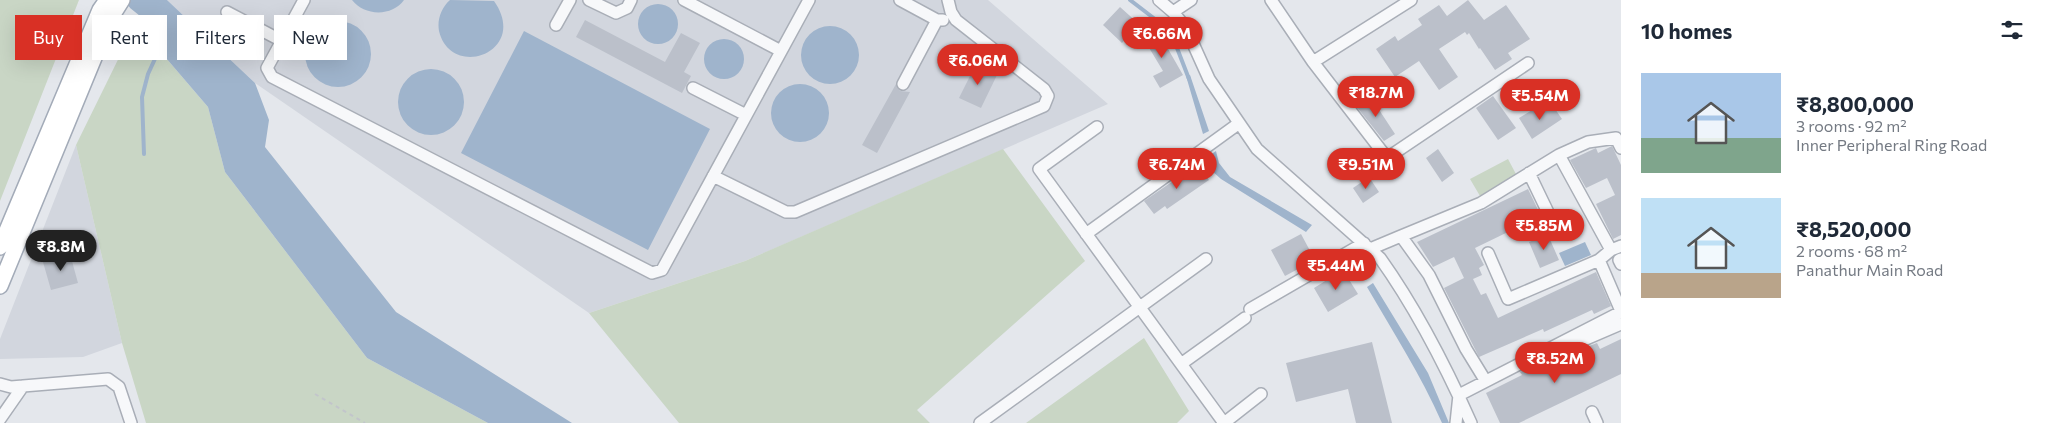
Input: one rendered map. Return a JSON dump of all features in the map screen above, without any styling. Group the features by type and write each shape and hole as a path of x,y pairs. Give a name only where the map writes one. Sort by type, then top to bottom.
{"main road":[{"path":"0,247 105,10 122,0"},
{"path":"0,286 105,10"}],"street":[{"path":"296,15 304,0"},
{"path":"556,25 570,0"},
{"path":"589,0 616,13 624,11 631,0"},
{"path":"684,0 782,51"},
{"path":"274,55 267,68 272,77 652,273 662,270 809,0"},
{"path":"900,0 937,20 943,20 951,12"},
{"path":"713,176 786,212 795,212 1044,106 1048,96 1044,89 968,30 951,12 948,0"},
{"path":"1159,0 1173,12 1186,28 1209,78 1238,124 1257,149 1380,258 1395,278 1460,398 1471,423"},
{"path":"1173,12 1191,0"},
{"path":"1271,0 1313,62 1387,158 1528,63"},
{"path":"1313,62 1411,0"},
{"path":"227,12 274,37"},
{"path":"903,84 937,20"},
{"path":"693,88 746,115"},
{"path":"1086,234 1238,124"},
{"path":"1097,127 1039,169 1224,423 1261,394"},
{"path":"1181,364 1247,314 1367,246 1401,236 1481,204 1559,155 1588,142 1616,138 1621,148"},
{"path":"1488,253 1508,300 1599,260 1616,248 1559,155"},
{"path":"1529,173 1555,227"},
{"path":"1401,236 1429,274 1466,349 1485,380"},
{"path":"980,423 1206,258"},
{"path":"1621,259 1619,260 1621,264"},
{"path":"1456,423 1460,398 1485,380 1621,311 1599,260"},
{"path":"1460,398 1533,362 1621,324"},
{"path":"5,385 23,386 108,380 119,387 131,423"},
{"path":"0,419 23,386"},
{"path":"1592,412 1597,423"}],"path":[{"path":"314,394 366,423"}],"shaded area":[{"path":"167,0 988,0 1108,104 745,261 589,313 255,83 231,60 264,60 264,15 183,15"},
{"path":"76,145 122,343 83,357 0,359 0,339"}],"green space":[{"path":"0,0 79,0 73,15 15,15 15,60 55,60 0,201"},
{"path":"167,59 208,107 225,172 367,358 488,423 146,423 122,343 76,145 118,60"},
{"path":"1003,149 1085,261 917,410 930,423 679,423 589,313 745,261"},
{"path":"1508,159 1517,176 1480,196 1470,179"},
{"path":"1144,338 1189,411 1177,423 1026,423"}],"water":[{"path":"153,0 167,0 183,15 177,15 177,60 231,60 255,83 269,120 265,147 396,312 572,423 488,423 367,358 225,172 208,107 167,59 167,15 142,15"},
{"path":"352,0 404,0 399,6 385,12 371,12 357,5"},
{"path":"450,0 494,1 502,19 502,34 496,46 484,54 471,57 458,55 446,46 439,31 439,23 440,14"},
{"path":"662,4 669,7 675,13 678,24 677,32 669,41 662,44 654,44 647,41 639,32 638,20 641,13 650,5"},
{"path":"347,23 361,31 368,41 370,60 365,72 356,81 344,86 332,86 320,81 311,72 306,60 347,60"},
{"path":"824,26 836,26 851,34 859,49 859,61 851,76 836,84 824,84 809,76 801,61 801,49 809,34"},
{"path":"524,31 710,129 648,250 461,153"},
{"path":"728,39 735,42 741,48 744,59 743,67 735,76 728,79 720,79 713,76 705,67 704,55 707,48 716,40"},
{"path":"431,69 444,72 454,79 461,89 464,102 461,115 454,125 444,132 431,135 418,132 408,125 401,115 398,102 401,89 408,79 418,72"},
{"path":"1190,75 1209,131 1203,134 1186,76"},
{"path":"794,84 806,84 821,92 829,107 829,119 821,134 806,142 794,142 779,134 771,119 771,107 779,92"},
{"path":"1216,151 1219,163 1230,177 1312,225 1306,232 1221,179 1212,171 1207,157"},
{"path":"1585,242 1591,255 1565,266 1559,253"},
{"path":"1373,283 1428,373 1449,423 1442,423 1416,371 1367,287"}],"building":[{"path":"1468,0 1484,20 1506,5 1530,39 1508,53 1512,59 1495,70 1469,33 1467,35 1465,32 1439,49 1458,77 1439,90 1419,61 1395,77 1376,49 1395,36 1398,41 1422,25 1418,19 1439,5 1447,16"},
{"path":"1120,7 1139,24 1122,43 1103,25"},
{"path":"585,20 665,62 681,33 700,43 684,72 691,76 682,93 576,37"},
{"path":"1156,28 1183,75 1160,88 1153,76 1163,71 1142,36"},
{"path":"976,64 997,75 981,108 959,98"},
{"path":"896,84 900,91 910,92 877,153 862,145"},
{"path":"1370,96 1395,134 1384,141 1356,106"},
{"path":"1493,96 1516,128 1498,140 1476,108"},
{"path":"1553,106 1562,119 1532,139 1519,118 1537,107 1541,114"},
{"path":"1612,146 1621,165 1621,235 1613,239 1596,204 1615,195 1607,178 1586,188 1570,160 1596,148 1598,153"},
{"path":"1438,149 1454,173 1442,182 1426,158"},
{"path":"1198,164 1209,180 1167,209 1165,206 1154,214 1144,201"},
{"path":"1369,177 1379,192 1363,203 1353,188"},
{"path":"1528,189 1541,216 1475,248 1484,265 1479,268 1482,275 1473,279 1481,295 1486,293 1498,318 1596,272 1611,306 1594,314 1592,310 1544,332 1543,329 1479,357 1444,288 1464,278 1454,257 1433,267 1417,242"},
{"path":"1301,234 1315,260 1285,276 1271,250"},
{"path":"1548,235 1559,260 1540,268 1529,242"},
{"path":"70,254 78,283 51,290 43,262"},
{"path":"1343,270 1358,294 1328,312 1314,288"},
{"path":"1621,339 1621,374 1519,423 1500,423 1486,393 1522,375 1520,372 1541,362 1546,373 1582,356 1579,350 1597,343 1600,349"},
{"path":"1372,342 1392,423 1356,423 1348,389 1296,402 1286,363"}],"waterway":[{"path":"137,0 168,25"},
{"path":"1130,0 1164,26 1177,48 1189,79"},
{"path":"144,154 142,97 148,74 154,60"}]}
